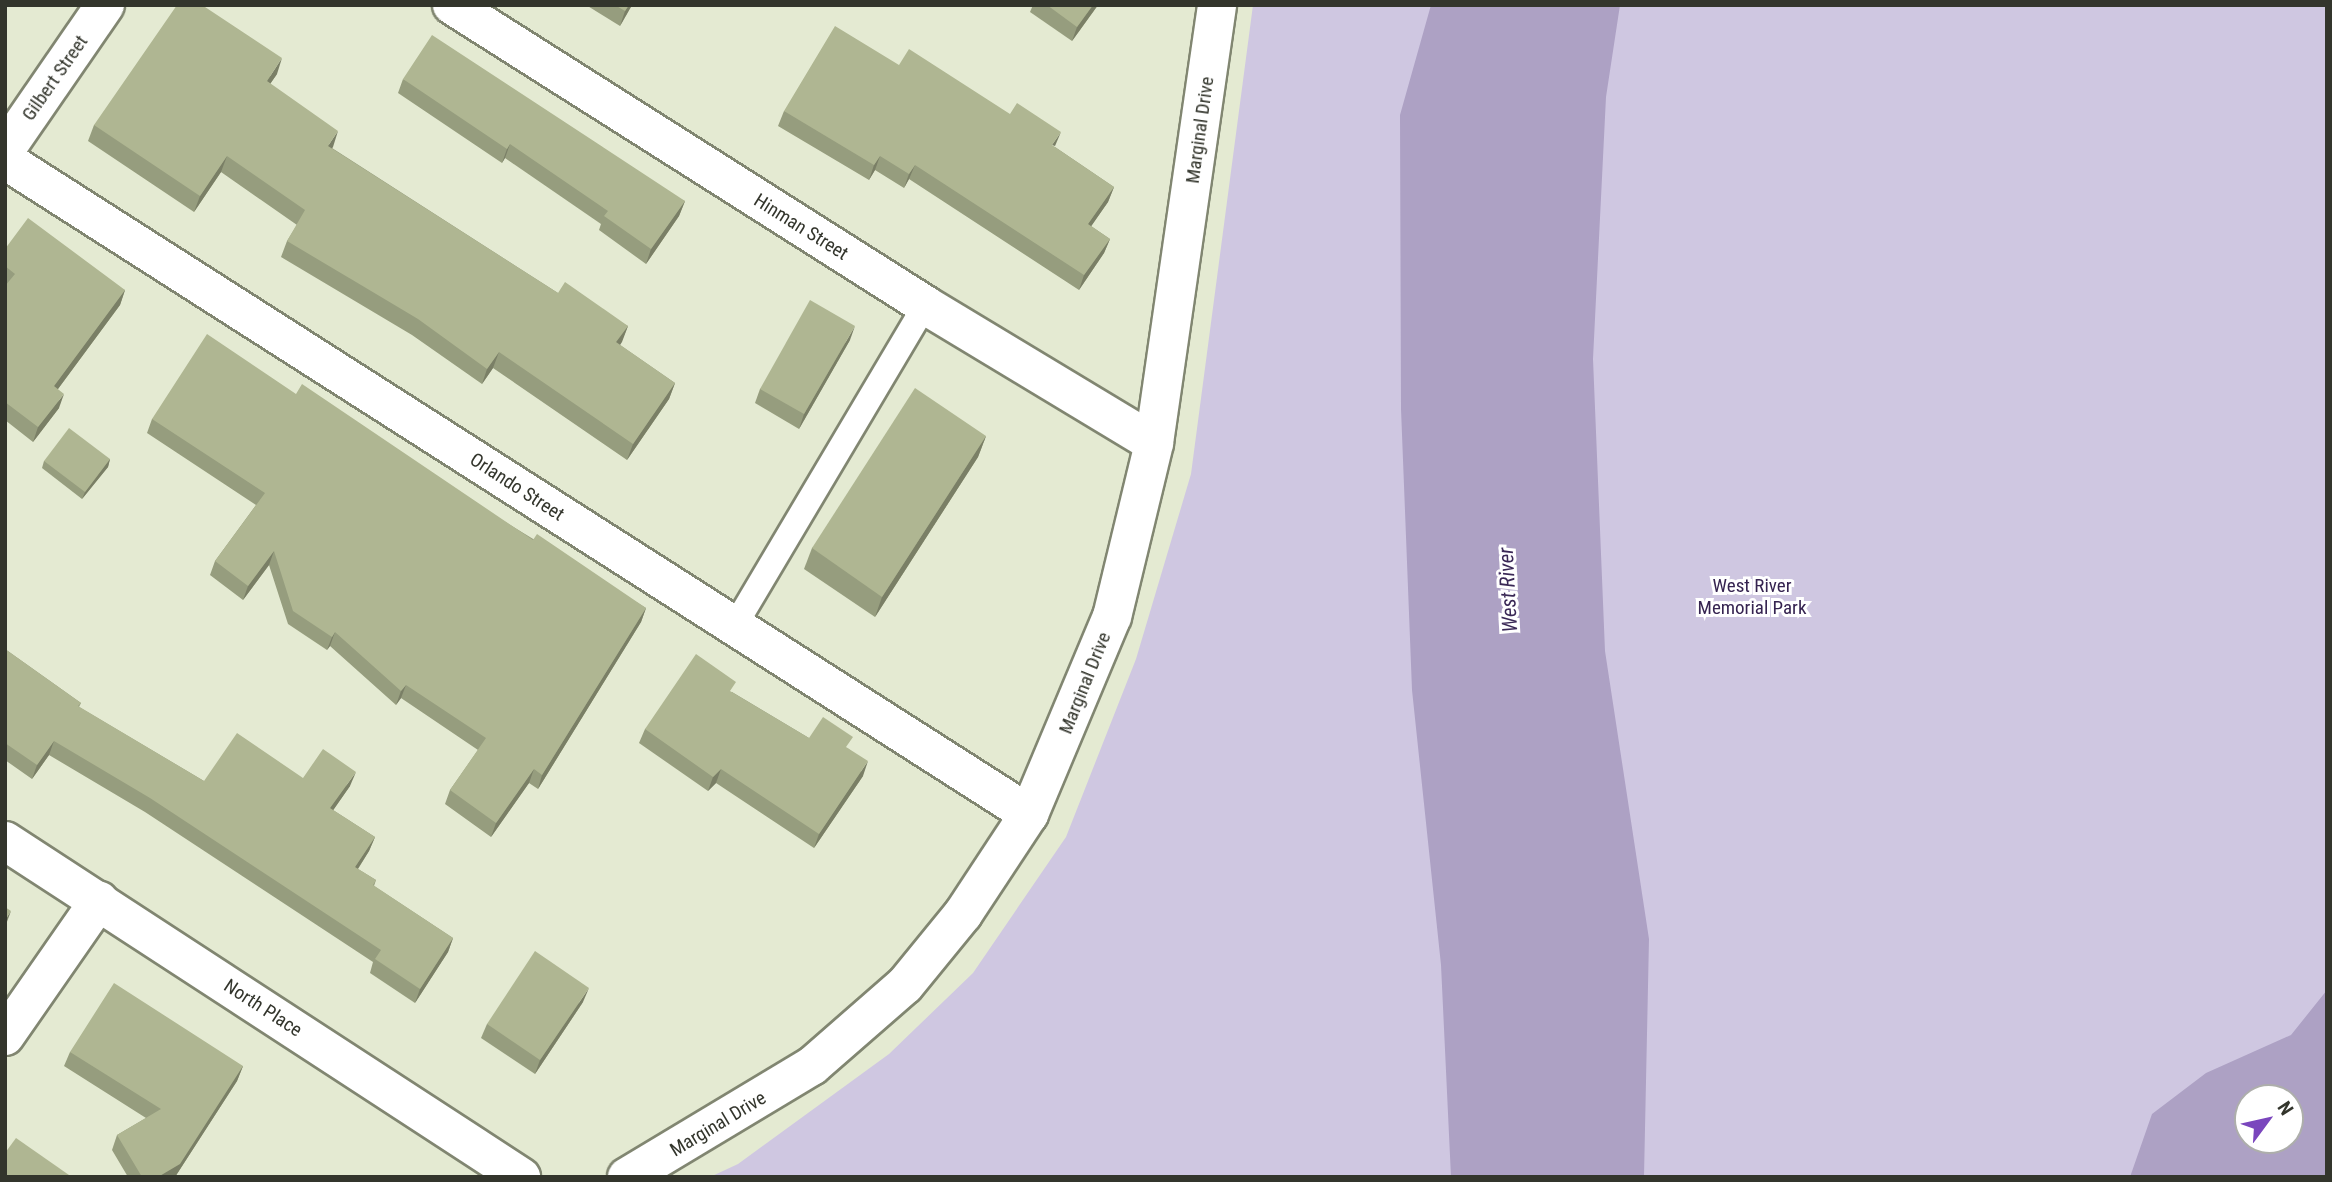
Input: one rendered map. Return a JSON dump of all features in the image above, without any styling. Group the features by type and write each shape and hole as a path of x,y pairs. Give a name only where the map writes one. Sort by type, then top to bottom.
{"street":[{"name":"Gilbert Street","path":"5,150 105,5"},
{"name":"Hinman Street","path":"452,5 925,305 1154,443"},
{"name":"Marginal Drive","path":"627,1177 812,1066 905,985 963,914 1029,814 1112,617 1154,443 1217,5"},
{"name":"Orlando Street","path":"5,160 1029,814"},
{"name":"North Place","path":"5,841 521,1177"},
{"path":"5,1036 99,901"}],"lane":[{"path":"734,627 925,305"}],"green space":[{"name":"West River Memorial Park","path":"1253,5 2327,5 2327,1177 710,1177 738,1164 889,1054 973,973 1066,837 1136,659 1191,474"}],"water":[{"name":"West River","path":"1431,5 1620,5 1606,97 1593,359 1605,651 1649,939 1644,1177 1451,1177 1441,965 1412,690 1401,409 1400,115"},
{"path":"2327,990 2327,1177 2130,1177 2152,1114 2206,1073 2291,1035"}],"building":[{"path":"177,5 202,5 282,58 267,81 338,131 328,146 558,293 565,282 628,326 616,342 675,383 633,444 499,352 487,369 418,319 287,241 305,210 227,156 200,196 94,125"},
{"path":"615,5 629,5 625,11"},
{"path":"1047,5 1093,5 1077,27"},
{"path":"835,26 899,65 909,49 1010,114 1017,103 1061,132 1052,145 1114,187 1088,224 1110,239 1084,275 915,165 909,174 880,156 874,165 784,111"},
{"path":"432,35 685,201 651,249 604,216 608,211 510,144 507,149 403,79"},
{"path":"28,218 125,290 54,386 64,394 38,427 5,402 5,286 15,274 5,266 5,249"},
{"path":"810,300 855,326 804,414 760,389"},
{"path":"207,334 296,394 302,384 533,540 537,534 646,608 542,775 534,769 496,823 450,790 486,738 406,685 401,691 335,632 332,637 293,611 274,551 248,586 215,561 265,493 152,419"},
{"path":"915,388 986,436 882,597 812,548"},
{"path":"69,428 110,459 85,492 44,461"},
{"path":"5,649 81,703 78,706 204,781 237,733 303,778 323,749 356,772 330,808 375,837 355,867 376,880 373,885 453,938 420,989 375,959 381,950 150,798 54,741 37,765 5,743"},
{"path":"696,654 736,682 730,691 809,738 823,717 853,737 846,747 868,761 819,834 721,769 713,777 645,729"},
{"path":"5,907 11,911 5,920"},
{"path":"535,951 589,988 540,1060 487,1024"},
{"path":"114,983 243,1066 180,1164 158,1177 142,1177 117,1135 161,1109 70,1052"},
{"path":"16,1138 69,1175 68,1177 5,1177 5,1153"}]}
